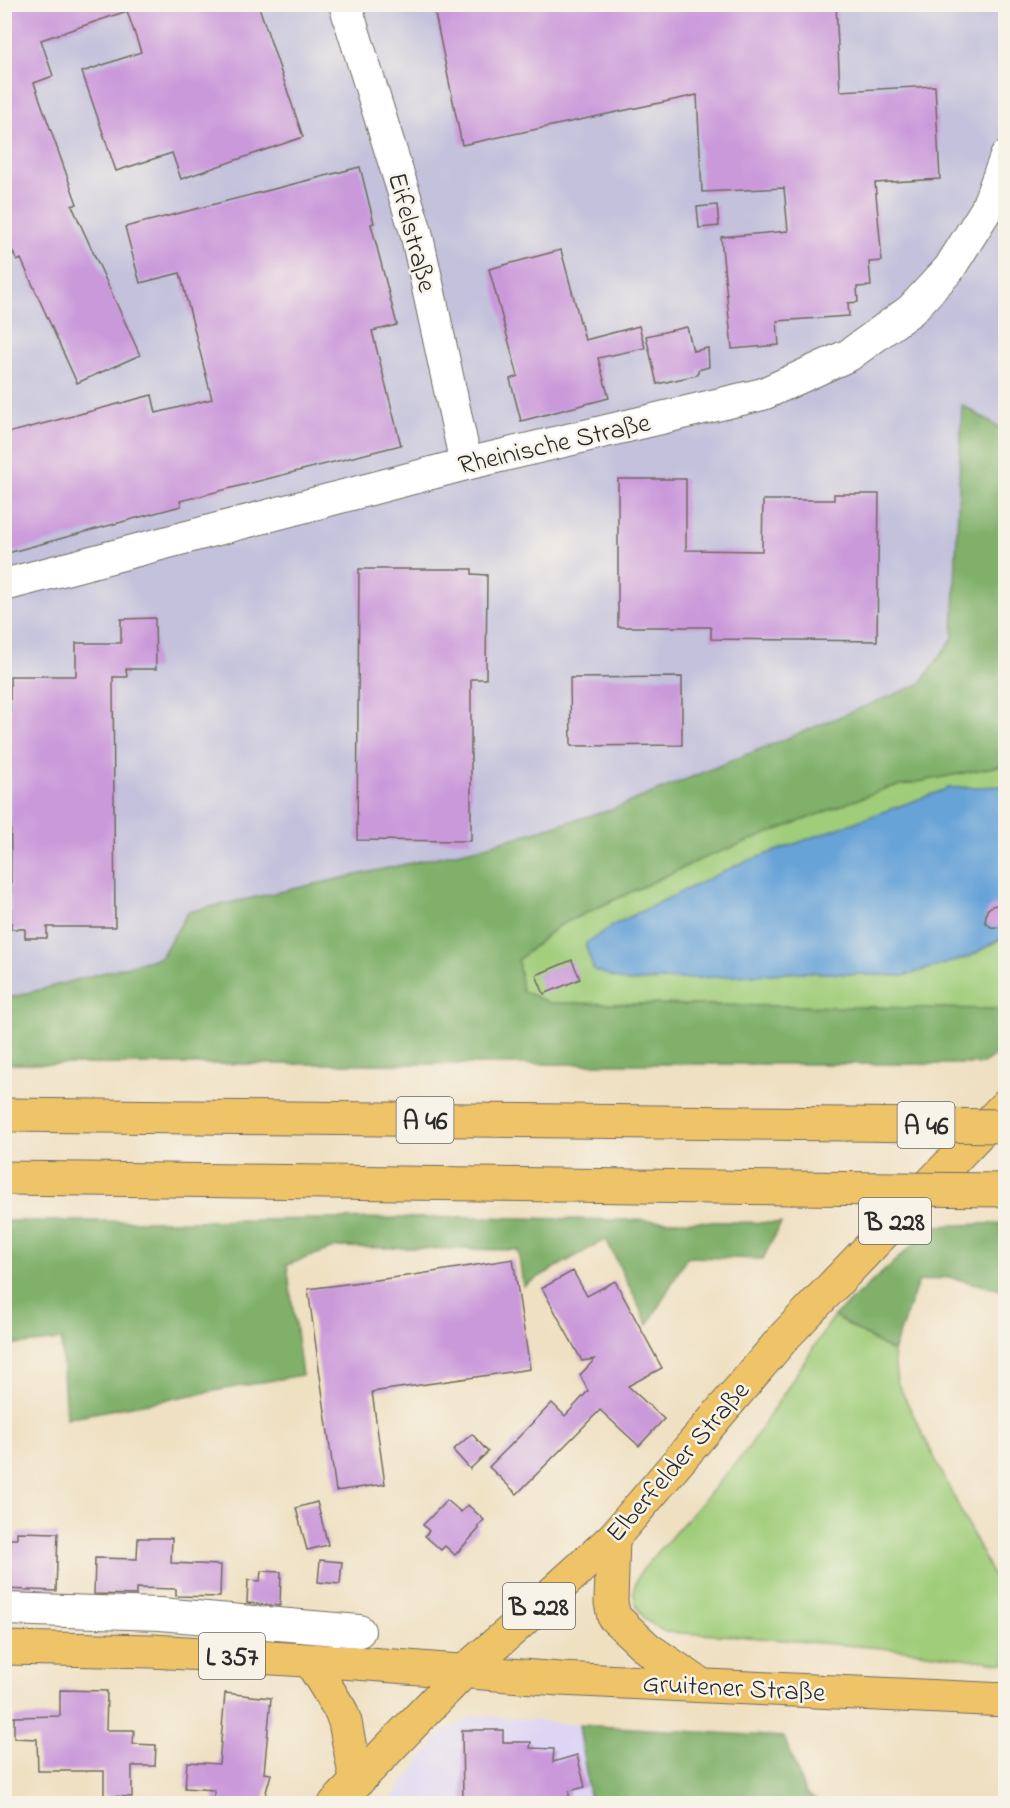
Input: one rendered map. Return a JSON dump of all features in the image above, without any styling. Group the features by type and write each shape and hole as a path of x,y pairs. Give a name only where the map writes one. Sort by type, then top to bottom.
{"main road":[{"name":"Elberfelder Straße","path":"334,1803 463,1672 613,1538 785,1336 1005,1105"},
{"name":"A 46","path":"4,1115 1005,1126"},
{"name":"A 46","path":"4,1178 1005,1190"},
{"path":"613,1538 611,1602 614,1617 648,1649 701,1685"},
{"name":"L 357","path":"4,1648 152,1651 463,1672"},
{"path":"311,1662 341,1711 356,1780"},
{"name":"Gruitener Straße","path":"463,1672 551,1679 1005,1700"}],"street":[{"name":"Eifelstraße","path":"345,4 416,232 466,464"},
{"name":"Rheinische Straße","path":"4,585 466,464 763,394 849,355 911,310 949,269 986,210 1005,157"},
{"path":"4,1609 160,1614 358,1631"}],"shaded area":[{"path":"5,5 1005,5 1005,431 962,406 953,638 920,684 613,809 479,848 189,912 161,957 5,999"},
{"path":"476,1715 579,1725 590,1803 388,1804 441,1733"}],"green space":[{"path":"962,405 1005,431 1005,765 887,788 704,858 558,926 518,960 522,991 550,1003 996,1009 1005,1006 1005,1049 983,1064 5,1064 5,999 161,957 188,912 479,848 613,809 920,684 953,638"},
{"path":"1005,765 1005,786 949,788 627,982 802,972 903,976 969,957 1005,936 1005,1006 996,1009 550,1003 522,991 518,960 558,926 704,858 887,788"},
{"path":"469,1217 781,1223 763,1259 687,1257 648,1325 606,1239 523,1286 518,1250 336,1247 287,1265 302,1375 66,1418 61,1340 5,1346 5,1221"},
{"path":"1005,1223 1005,1291 948,1277 918,1282 893,1352 834,1316 934,1226"},
{"path":"834,1316 893,1352 897,1382 1005,1600 1005,1664 905,1650 665,1632 645,1620 637,1607 633,1591 639,1574 747,1450"},
{"path":"579,1725 784,1737 805,1792 819,1803 590,1803"}],"water":[{"path":"1005,786 1005,936 969,957 903,976 802,972 627,982 594,970 585,944 615,924 739,864 949,788"}],"building":[{"path":"4,4 258,4 303,137 181,179 172,153 116,171 82,72 141,52 127,11 41,40 53,76 34,83 77,204 72,206 140,355 77,383 21,259 17,261 4,233"},
{"path":"433,4 836,4 840,91 935,86 940,179 875,183 882,261 869,262 871,286 857,287 858,302 848,303 849,316 777,321 779,345 732,349 721,237 788,231 784,188 702,192 697,95 462,145"},
{"path":"360,167 374,223 371,224 397,325 372,331 401,445 180,501 181,506 4,554 4,434 152,395 156,413 212,399 180,273 140,283 125,227"},
{"path":"717,205 719,226 699,228 697,207"},
{"path":"561,250 585,340 639,326 645,348 598,358 609,398 521,421 510,379 518,376 489,269"},
{"path":"687,327 693,351 708,348 709,367 698,370 698,375 657,384 646,336"},
{"path":"618,479 686,479 686,550 762,551 763,500 834,500 834,494 879,494 877,641 711,639 711,627 618,627"},
{"path":"359,569 472,569 472,574 487,575 486,679 471,679 471,841 357,840"},
{"path":"155,618 156,669 126,669 127,677 113,677 115,927 47,927 47,938 25,938 25,929 11,929 10,676 76,676 76,643 121,643 121,619"},
{"path":"682,677 682,745 571,746 570,678"},
{"path":"1005,903 1005,928 991,927 985,922 987,910 992,906"},
{"path":"572,960 580,979 544,994 536,975"},
{"path":"513,1259 530,1369 372,1392 385,1484 336,1491 308,1289"},
{"path":"573,1271 587,1296 615,1281 662,1368 628,1386 664,1419 639,1446 600,1410 517,1494 489,1467 552,1403 565,1416 588,1391 580,1375 595,1359 582,1361 542,1288"},
{"path":"472,1434 488,1452 470,1469 453,1450"},
{"path":"447,1500 461,1512 468,1505 484,1520 477,1527 479,1529 455,1555 445,1546 441,1550 425,1536 429,1531 423,1525"},
{"path":"317,1502 328,1545 307,1550 296,1508"},
{"path":"17,1532 58,1533 56,1591 4,1589 5,1539 17,1539"},
{"path":"138,1538 172,1538 171,1563 221,1565 220,1597 176,1596 176,1589 136,1588 136,1595 94,1594 95,1558 137,1559"},
{"path":"320,1560 342,1562 340,1584 318,1582"},
{"path":"261,1571 281,1572 280,1606 247,1603 248,1580 260,1581"},
{"path":"60,1690 107,1691 106,1730 134,1730 133,1744 156,1745 155,1766 132,1766 132,1797 104,1796 104,1771 38,1771 37,1739 14,1738 14,1717 60,1716"},
{"path":"225,1693 271,1698 264,1773 271,1774 263,1803 214,1803 214,1790 185,1788 187,1762 219,1764"},
{"path":"462,1730 503,1730 503,1742 531,1742 530,1748 554,1749 553,1762 577,1755 585,1787 569,1791 569,1803 463,1803"}]}
